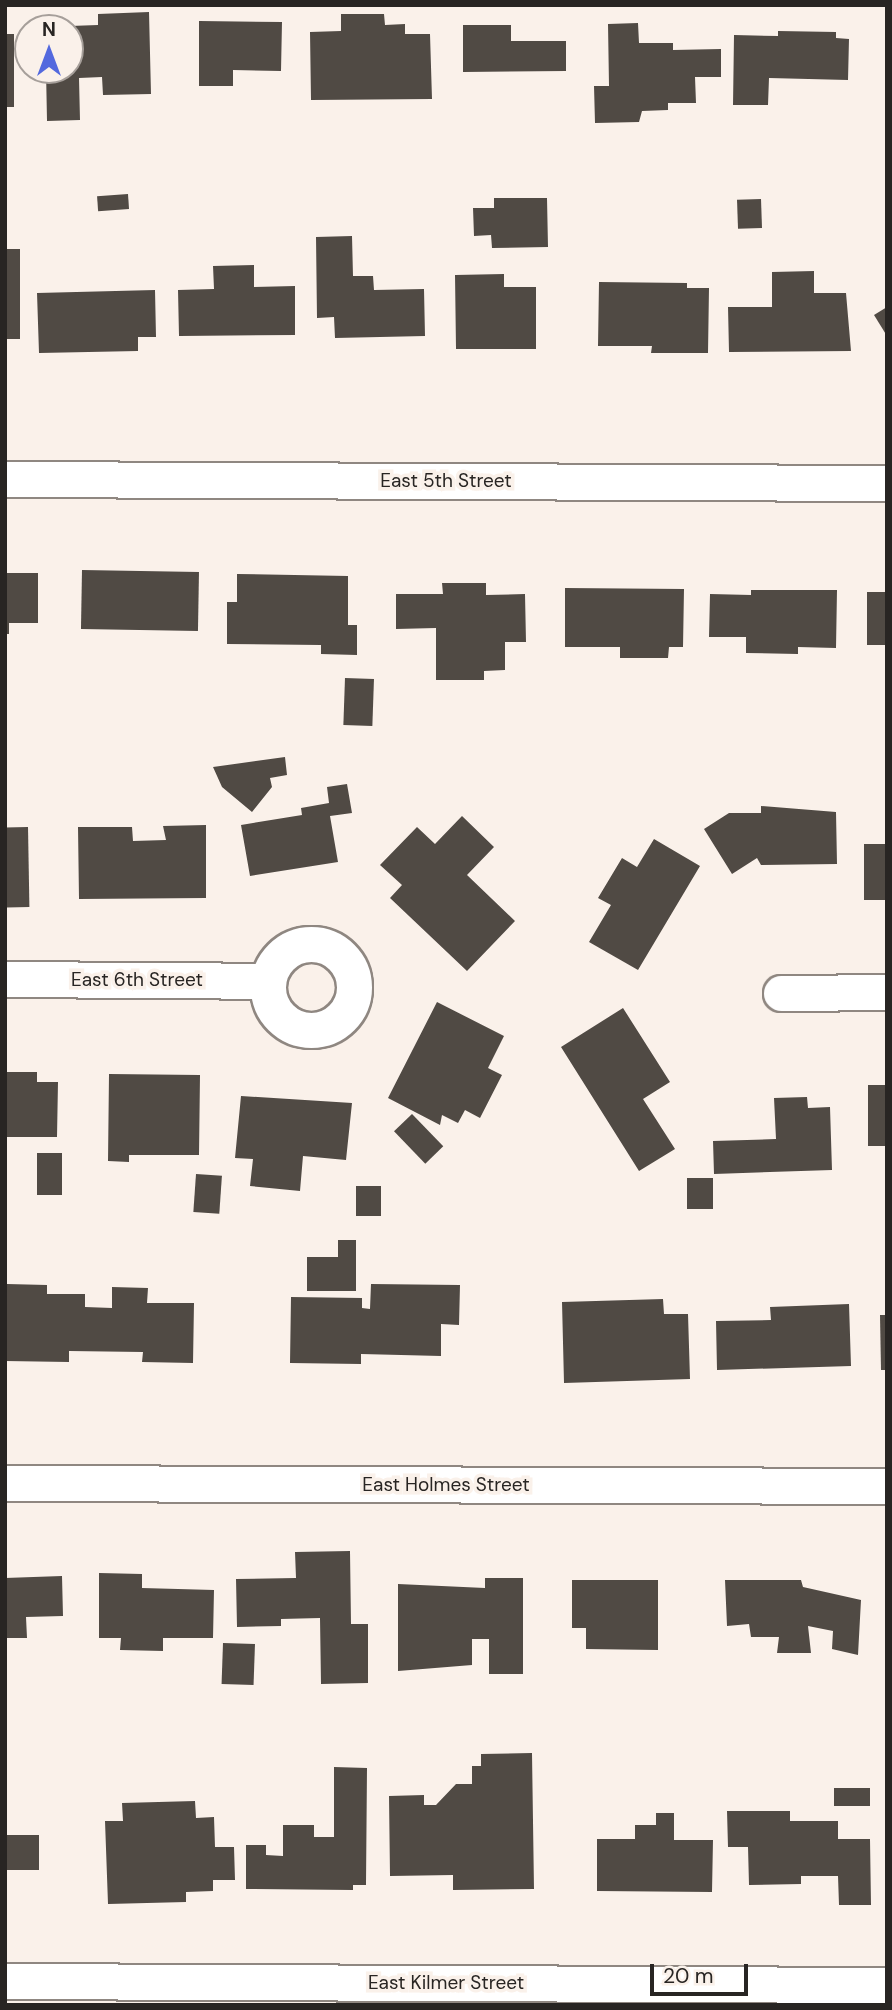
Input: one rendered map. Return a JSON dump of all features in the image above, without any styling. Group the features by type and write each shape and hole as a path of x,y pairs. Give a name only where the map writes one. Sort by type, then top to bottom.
{"street":[{"name":"East 5th Street","path":"5,479 887,483"},
{"name":"East 6th Street","path":"5,979 268,981"},
{"path":"781,993 887,992"},
{"name":"East Holmes Street","path":"5,1483 887,1486"},
{"name":"East Kilmer Street","path":"5,1981 887,1985"}],"building":[{"path":"149,12 151,94 103,95 102,77 84,78 84,26 98,25 98,14"},
{"path":"341,14 384,14 385,25 405,24 405,34 430,34 432,99 311,100 310,32 341,31"},
{"path":"199,21 282,22 281,71 233,70 233,86 199,86"},
{"path":"638,23 639,43 673,43 673,50 721,49 721,77 695,77 696,103 668,103 668,110 642,111 639,122 595,123 594,86 609,86 608,24"},
{"path":"463,25 511,25 511,41 566,41 566,71 463,72"},
{"path":"778,31 836,32 836,38 849,39 848,80 769,78 768,105 733,105 734,35 778,36"},
{"path":"5,34 14,34 14,107 5,107"},
{"path":"46,84 79,84 80,120 47,121"},
{"path":"128,194 129,209 98,211 97,196"},
{"path":"494,198 547,198 548,247 492,248 491,235 474,236 473,208 494,208"},
{"path":"761,199 762,228 738,229 737,200"},
{"path":"352,236 353,276 373,276 374,290 424,289 425,336 335,338 334,317 317,318 316,237"},
{"path":"5,249 20,249 20,339 5,339"},
{"path":"254,265 254,287 295,286 295,335 179,336 178,290 214,289 213,266"},
{"path":"814,271 814,293 846,293 851,351 729,352 728,307 772,307 772,272"},
{"path":"504,274 504,287 536,287 536,349 456,349 455,275"},
{"path":"599,282 687,283 687,288 709,288 708,353 651,353 652,346 598,346"},
{"path":"155,290 156,337 138,337 138,351 39,353 37,293"},
{"path":"887,307 887,336 874,315"},
{"path":"82,570 199,572 198,631 81,629"},
{"path":"5,573 38,573 38,623 9,623 9,634 5,634"},
{"path":"237,574 348,576 348,625 357,625 357,655 321,654 321,645 227,644 227,602 237,602"},
{"path":"442,583 486,583 486,595 525,594 526,642 505,642 505,670 484,671 484,680 436,680 436,628 396,629 396,594 443,594"},
{"path":"565,588 684,589 683,647 669,647 668,658 620,658 620,647 565,647"},
{"path":"751,590 837,590 836,648 798,647 798,654 746,653 746,637 709,637 710,594 751,595"},
{"path":"867,592 887,592 887,645 867,645"},
{"path":"345,678 374,679 372,726 343,725"},
{"path":"285,757 287,775 270,778 272,787 252,812 222,787 213,767"},
{"path":"347,784 352,813 330,816 338,862 250,876 241,825 302,815 301,808 329,803 327,787"},
{"path":"761,806 836,812 837,864 761,865 757,858 732,874 704,829 729,813 761,813"},
{"path":"462,816 494,847 467,875 515,921 467,971 390,898 402,885 380,865 417,827 435,844"},
{"path":"206,825 206,898 79,899 78,827 132,827 133,841 166,840 163,826"},
{"path":"5,827 28,827 29,907 6,907"},
{"path":"654,839 700,866 638,970 589,942 611,905 598,898 622,858 637,867"},
{"path":"864,844 887,844 887,900 864,900"},
{"path":"437,1002 504,1036 488,1068 502,1075 480,1118 465,1110 458,1123 442,1115 440,1125 388,1098"},
{"path":"623,1008 670,1082 643,1099 675,1149 639,1171 561,1047"},
{"path":"5,1072 37,1072 37,1082 58,1082 57,1137 5,1137"},
{"path":"109,1074 200,1075 199,1155 129,1155 129,1162 108,1161"},
{"path":"868,1085 887,1085 887,1146 868,1146"},
{"path":"241,1096 352,1103 346,1160 303,1156 300,1191 250,1186 253,1159 235,1158"},
{"path":"807,1097 808,1108 830,1107 832,1170 714,1174 713,1141 776,1139 774,1098"},
{"path":"412,1114 443,1146 425,1164 394,1131"},
{"path":"37,1153 62,1153 62,1195 37,1195"},
{"path":"196,1174 222,1176 219,1214 193,1212"},
{"path":"687,1178 713,1178 713,1209 687,1209"},
{"path":"356,1186 381,1186 381,1216 356,1216"},
{"path":"338,1240 356,1240 356,1291 307,1291 307,1257 338,1257"},
{"path":"7,1284 47,1285 47,1294 85,1294 85,1307 112,1308 112,1287 148,1288 147,1303 194,1303 193,1363 142,1362 143,1352 69,1351 69,1362 5,1361"},
{"path":"371,1284 460,1285 459,1325 441,1324 441,1356 361,1354 361,1364 290,1363 291,1297 362,1298 362,1308 370,1309"},
{"path":"663,1299 664,1314 688,1314 690,1379 564,1383 562,1302"},
{"path":"849,1304 851,1366 717,1370 716,1321 771,1320 770,1307"},
{"path":"880,1315 887,1315 887,1370 881,1370"},
{"path":"350,1551 351,1624 368,1624 368,1683 321,1684 320,1618 281,1619 281,1626 237,1627 236,1579 296,1578 295,1552"},
{"path":"99,1573 142,1574 142,1588 214,1590 213,1638 163,1638 163,1651 120,1650 121,1638 99,1638"},
{"path":"62,1576 63,1616 26,1617 27,1638 5,1638 5,1578"},
{"path":"485,1578 523,1578 523,1674 489,1674 489,1639 472,1639 472,1665 398,1671 398,1584 485,1588"},
{"path":"572,1580 658,1580 658,1650 586,1649 586,1628 572,1628"},
{"path":"725,1580 801,1580 803,1587 861,1600 858,1655 832,1649 833,1631 808,1626 811,1653 777,1653 779,1637 751,1637 749,1624 727,1626"},
{"path":"223,1643 255,1644 254,1685 222,1684"},
{"path":"532,1753 534,1889 453,1890 453,1875 390,1876 389,1796 424,1795 424,1805 436,1805 456,1784 472,1784 472,1766 481,1766 481,1754"},
{"path":"334,1767 367,1768 366,1885 353,1885 353,1890 246,1889 246,1845 266,1845 266,1855 283,1856 283,1825 314,1825 314,1837 334,1837"},
{"path":"834,1788 870,1788 870,1806 834,1806"},
{"path":"195,1801 196,1818 214,1817 215,1847 234,1847 235,1880 213,1880 213,1891 186,1892 186,1902 108,1904 105,1821 123,1821 122,1803"},
{"path":"727,1811 790,1811 790,1821 838,1821 838,1839 870,1839 871,1905 839,1905 838,1876 801,1876 801,1884 749,1885 748,1847 728,1847"},
{"path":"656,1813 674,1813 674,1840 713,1840 712,1892 597,1891 597,1839 635,1839 635,1825 656,1825"},
{"path":"5,1835 39,1835 39,1870 5,1870"}]}
